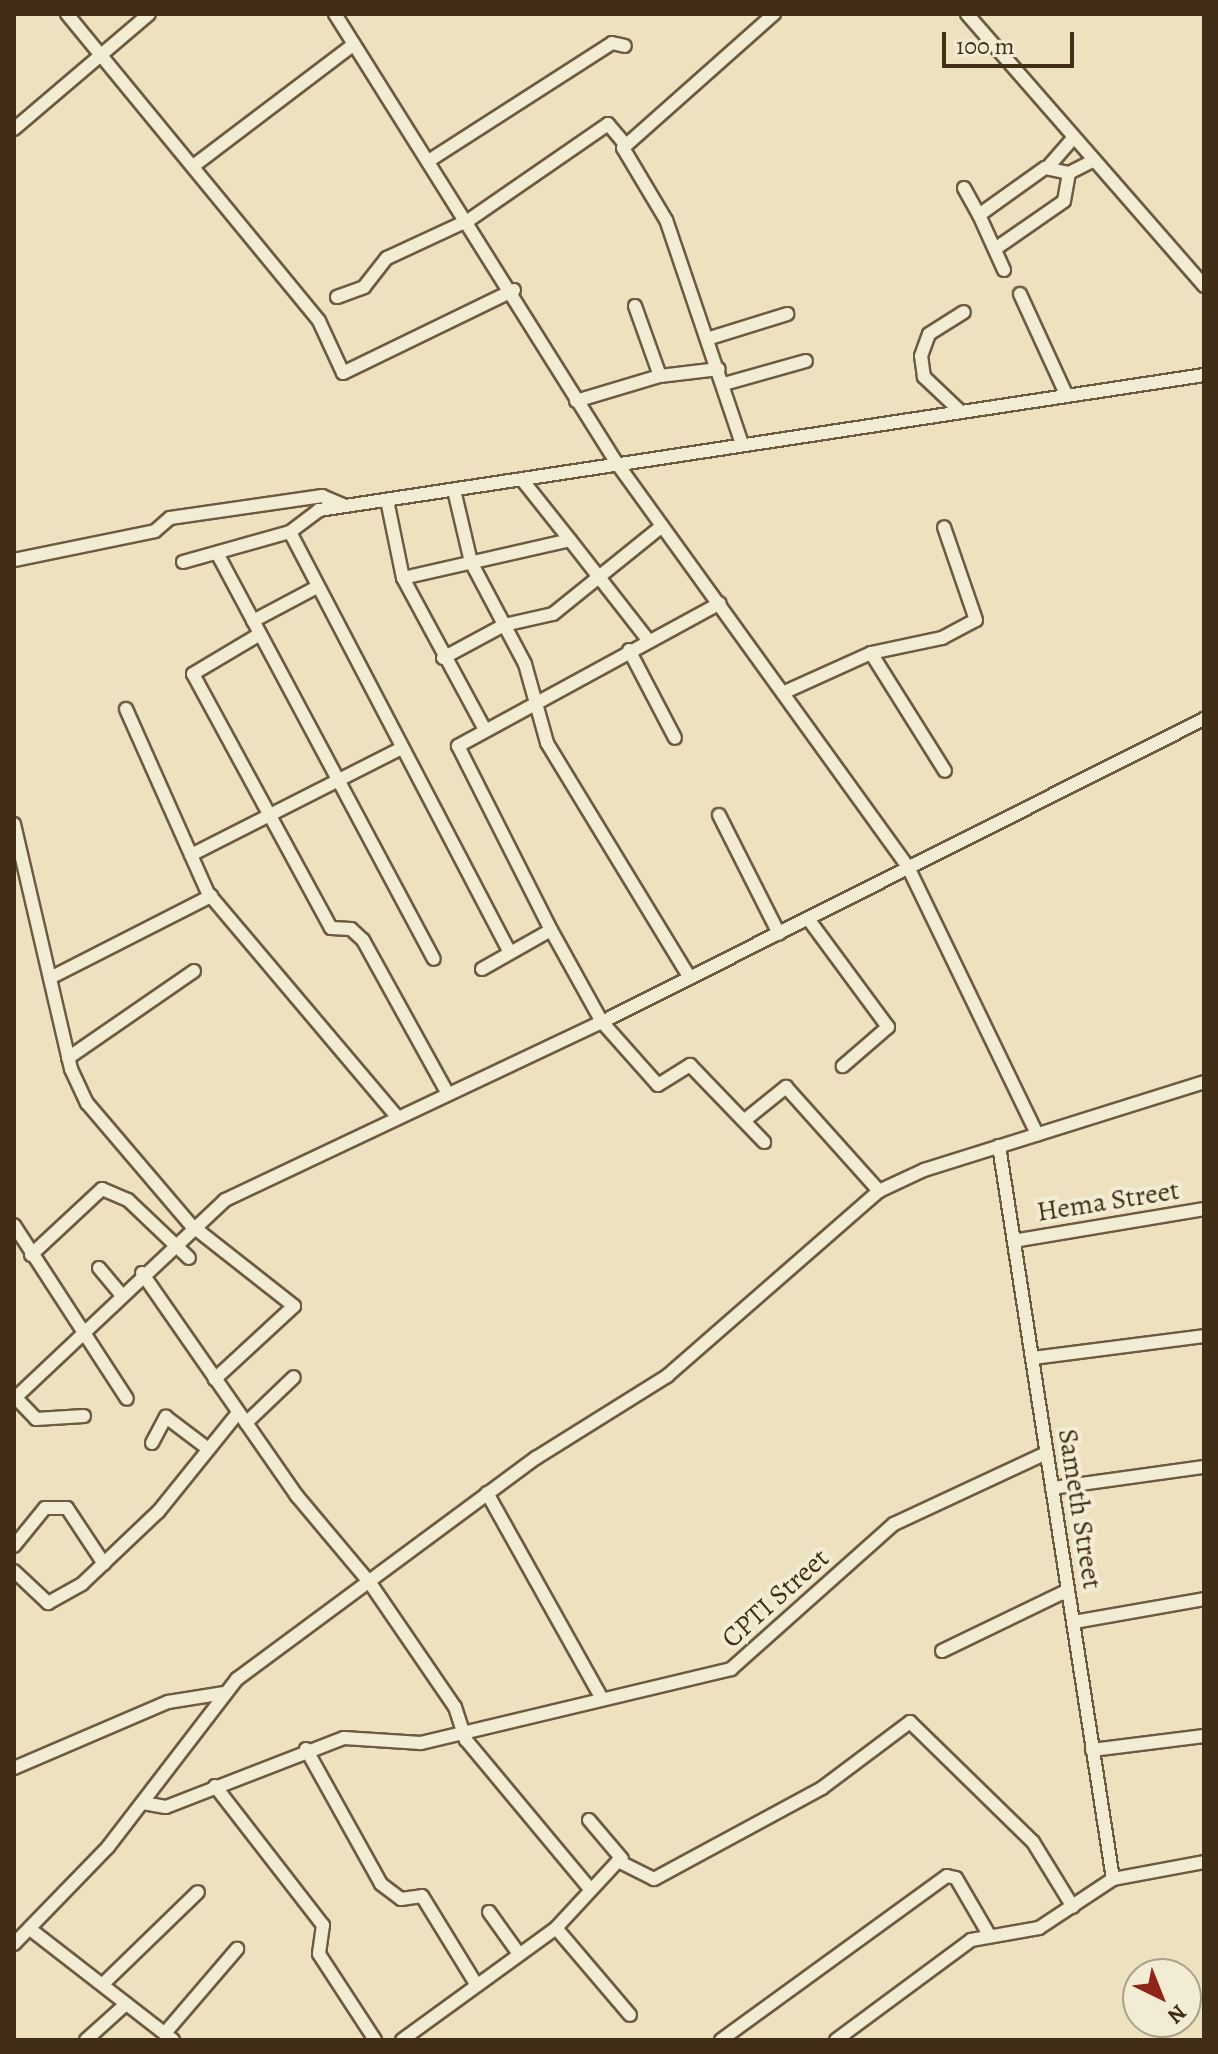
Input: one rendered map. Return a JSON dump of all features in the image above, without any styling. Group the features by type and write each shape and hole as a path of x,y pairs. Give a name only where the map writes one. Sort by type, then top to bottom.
{"street":[{"path":"67,14 196,164 319,321 343,373 514,290"},
{"path":"14,129 149,14"},
{"path":"335,14 514,290 576,401 616,462 661,527 787,691 908,867 1037,1134"},
{"path":"624,143 774,14"},
{"path":"967,14 1204,286"},
{"path":"430,160 612,43 625,46"},
{"path":"196,164 354,44"},
{"path":"337,297 364,287 387,258 469,220 608,124 624,143 666,220 710,338 741,441"},
{"path":"979,215 1048,167 1073,138"},
{"path":"1048,167 1069,173 1093,161"},
{"path":"995,249 1064,201 1069,173"},
{"path":"964,188 1004,270"},
{"path":"1020,294 1067,396"},
{"path":"635,306 660,376"},
{"path":"960,411 924,377 921,356 929,334 964,312"},
{"path":"710,338 787,314"},
{"path":"724,384 806,361"},
{"path":"576,401 660,376 719,369"},
{"path":"183,562 290,532 310,512 523,481 741,441 1204,375"},
{"path":"523,481 648,640"},
{"path":"454,490 471,562 504,625 535,701 547,743 690,978"},
{"path":"14,560 155,531 170,518 322,496 345,506"},
{"path":"387,500 403,578 443,658 484,728"},
{"path":"443,658 504,625 553,614 661,527"},
{"path":"787,691 871,653 942,638 976,620 979,610 944,527"},
{"path":"290,532 510,952"},
{"path":"403,578 570,540"},
{"path":"217,553 434,959"},
{"path":"253,621 317,587"},
{"path":"720,603 484,728 458,746 459,755 602,1022 658,1085 690,1065 764,1142"},
{"path":"260,634 193,674 331,928 351,929 363,940 448,1094"},
{"path":"629,650 675,738"},
{"path":"871,653 945,771"},
{"path":"126,709 211,896 398,1118"},
{"path":"84,1416 36,1419 15,1398 191,1225 225,1200 602,1022 1204,719"},
{"path":"191,855 340,783 402,748"},
{"path":"719,815 779,934"},
{"path":"14,824 68,1058 91,1110 191,1225 294,1306 215,1379"},
{"path":"50,978 211,896"},
{"path":"809,920 888,1027 843,1066"},
{"path":"482,969 551,930"},
{"path":"68,1058 194,971"},
{"path":"14,1944 143,1803 224,1693 487,1493 667,1376 879,1191 999,1146 1204,1082"},
{"path":"745,1120 786,1087 879,1191"},
{"name":"Sameth Street","path":"999,1146 1019,1240 1046,1453 1113,1879"},
{"path":"31,1255 102,1189 128,1200 189,1258"},
{"name":"Hema Street","path":"1019,1240 1204,1209"},
{"path":"14,1225 80,1335 127,1399"},
{"path":"99,1268 121,1294"},
{"path":"142,1273 242,1419 370,1583 455,1707 463,1729 528,1822 591,1890"},
{"path":"1033,1358 1204,1336"},
{"path":"14,1571 48,1603 104,1564 164,1505 207,1448 294,1377"},
{"path":"152,1443 166,1417 207,1448"},
{"name":"CPTI Street","path":"143,1803 160,1809 306,1749 344,1738 421,1743 463,1729 736,1667 894,1524 1046,1453"},
{"path":"1052,1488 1204,1467"},
{"path":"487,1493 601,1697"},
{"path":"14,1546 45,1508 67,1508 104,1564"},
{"path":"942,1651 1068,1590"},
{"path":"1074,1622 1204,1599"},
{"path":"14,1768 168,1702 224,1693"},
{"path":"589,1820 642,1879 654,1879 822,1788 880,1739 919,1722 1033,1842 1073,1907"},
{"path":"1092,1750 1204,1736"},
{"path":"306,1749 381,1884 401,1899 422,1896 475,1982"},
{"path":"215,1786 323,1925 319,1954 375,2040"},
{"path":"402,2040 475,1982 556,1928 622,1859"},
{"path":"836,2040 988,1933 1039,1928 1113,1879 1204,1862"},
{"path":"721,2040 947,1876 956,1878 988,1933"},
{"path":"103,1984 198,1892"},
{"path":"489,1912 519,1954"},
{"path":"556,1928 630,2015"},
{"path":"30,1929 169,2037 237,1949"},
{"path":"86,2040 126,2004"}]}
